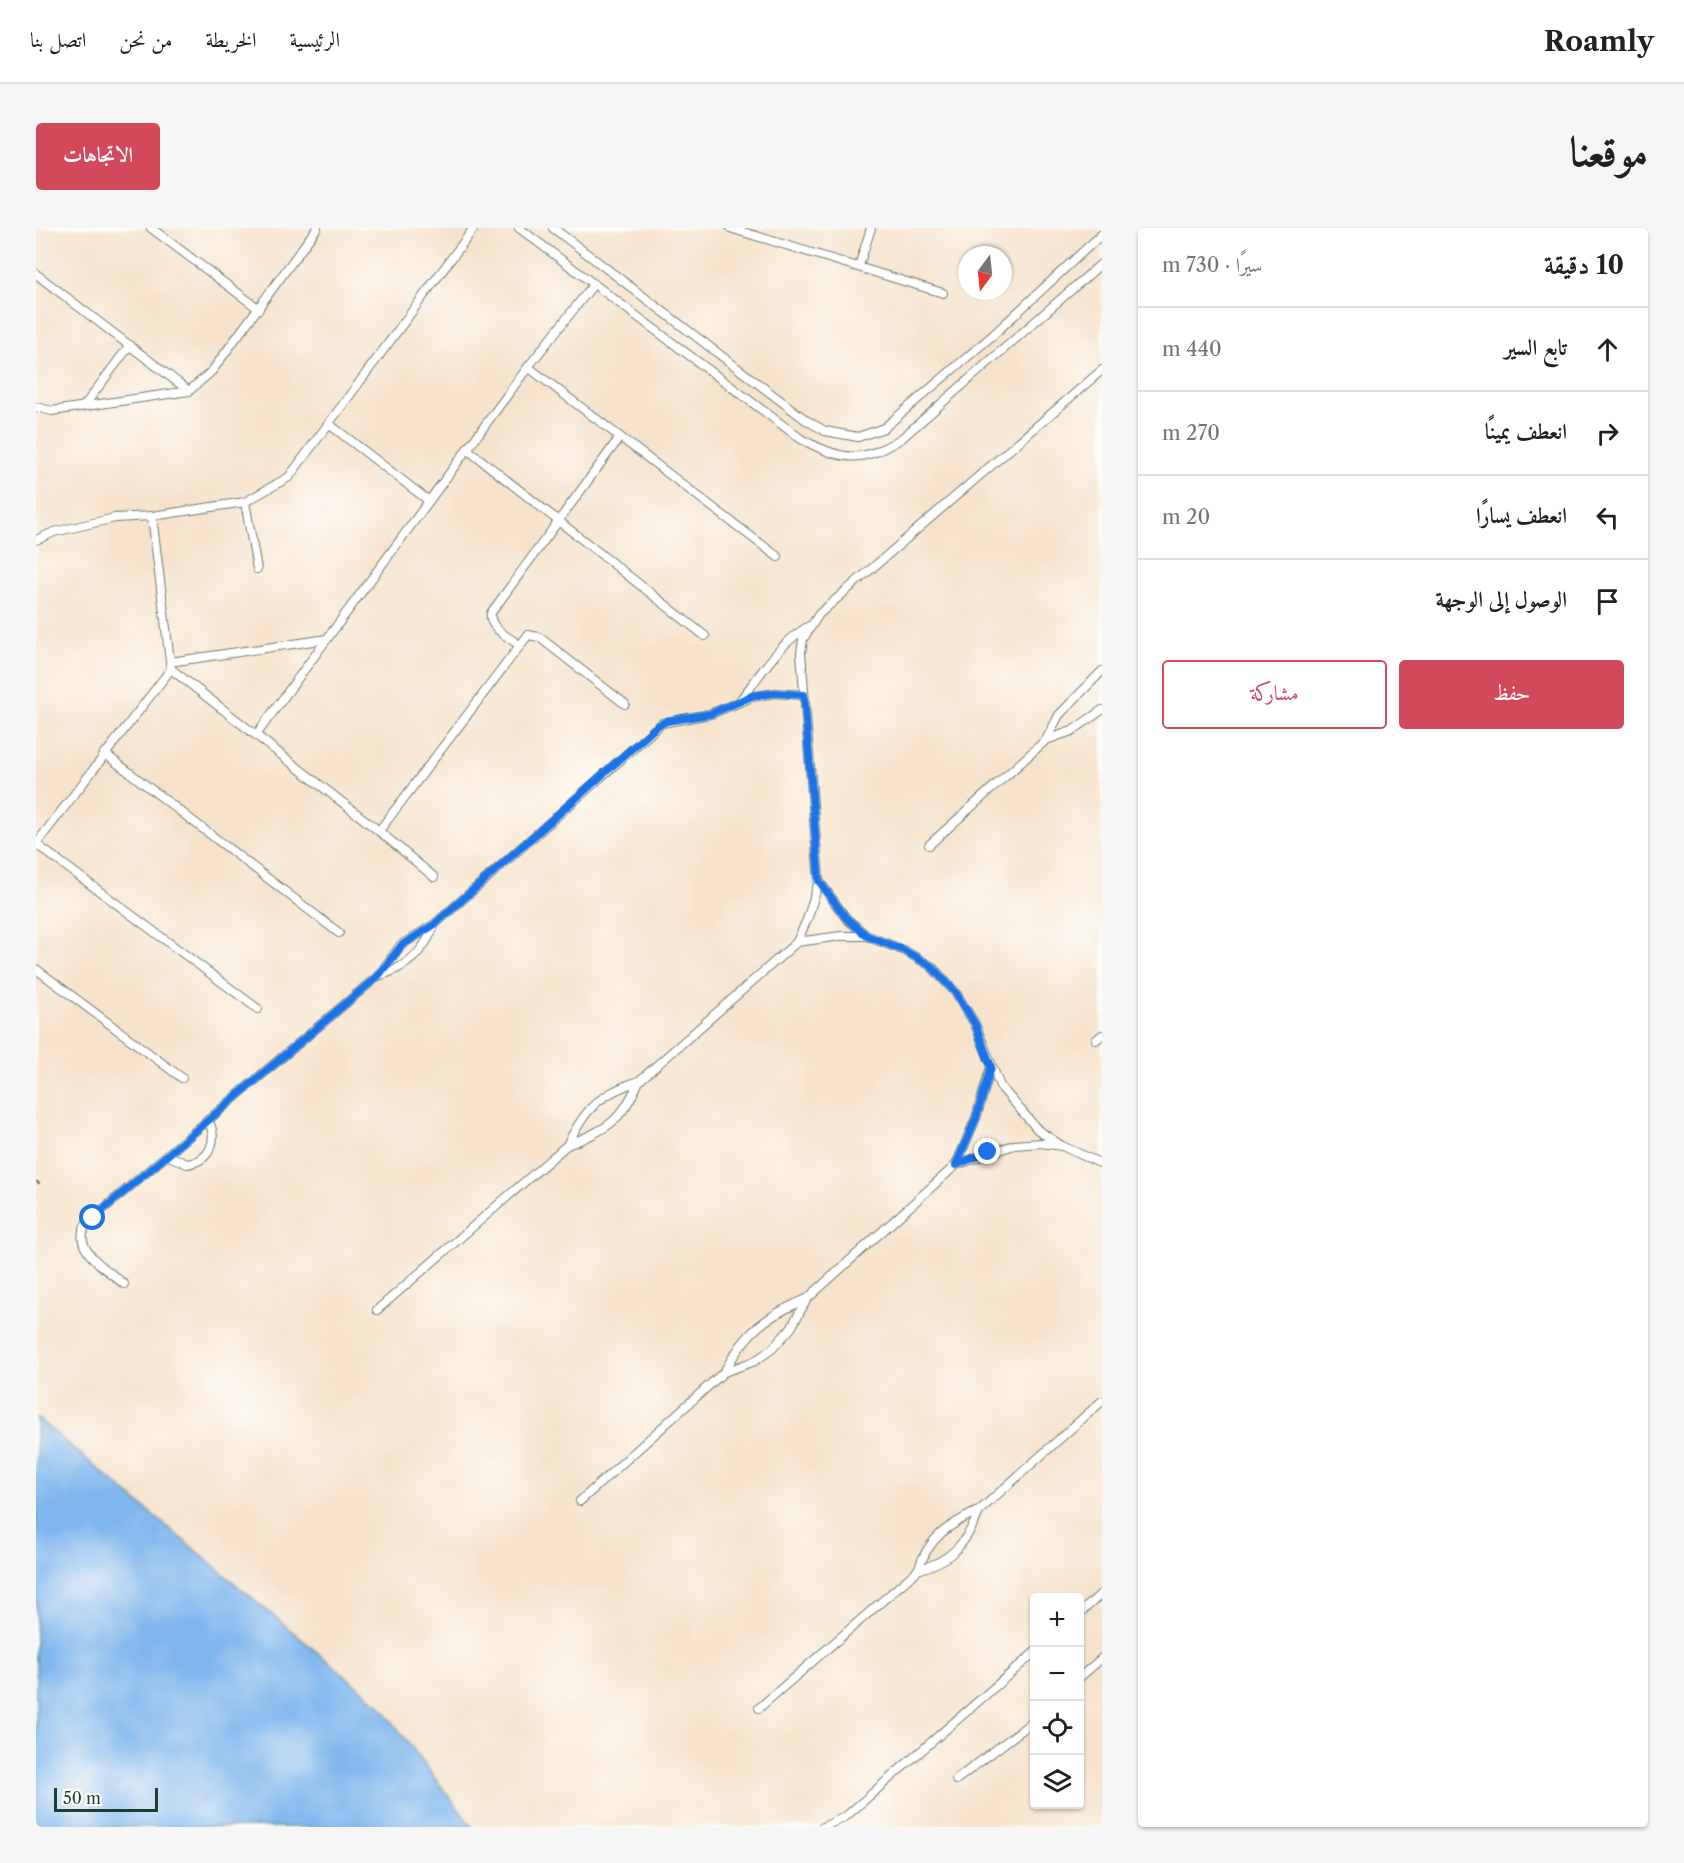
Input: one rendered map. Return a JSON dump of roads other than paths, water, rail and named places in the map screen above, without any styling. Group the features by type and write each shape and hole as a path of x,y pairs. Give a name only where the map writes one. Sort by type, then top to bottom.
{"lane":[{"path":"151,228 259,309"},
{"path":"36,407 52,411 189,391 213,371 317,228"},
{"path":"36,540 54,532 115,518 152,516 245,502 289,477 474,228"},
{"path":"519,228 801,439 836,455 859,458 880,451 902,438 1102,263"},
{"path":"553,228 806,420 825,431 858,437 884,428 993,335 1102,234"},
{"path":"730,228 943,293"},
{"path":"859,266 871,228"},
{"path":"36,274 189,391"},
{"path":"256,735 528,367 593,285"},
{"path":"84,406 130,345"},
{"path":"528,367 778,557"},
{"path":"740,700 775,652 810,626 819,614 1102,370"},
{"path":"329,424 429,501"},
{"path":"519,645 496,628 490,617 491,613 620,437"},
{"path":"467,449 705,636"},
{"path":"245,502 257,569"},
{"path":"152,516 170,665 379,831 434,878"},
{"path":"567,1145 580,1119 594,1104 613,1089 639,1081 797,942 819,881 801,653 810,626"},
{"path":"379,831 528,635 539,637 625,704"},
{"path":"258,1008 36,844 170,665 327,639"},
{"path":"929,845 1046,740 1059,715 1102,671"},
{"path":"124,1284 84,1249 82,1231 88,1222 378,976 402,945 435,924 657,726 667,721 710,714 740,700 775,693 804,695"},
{"path":"1046,740 1072,730 1102,710"},
{"path":"104,753 339,933"},
{"path":"819,881 846,918 867,936 903,950 931,966 956,993 975,1024 1000,1086 1038,1130 1062,1146 1102,1164"},
{"path":"378,976 391,972 414,958 423,948 435,924"},
{"path":"797,942 831,937 867,936"},
{"path":"36,969 182,1078"},
{"path":"956,1165 976,1118 991,1067"},
{"path":"377,1310 567,1145 595,1134 614,1122 629,1106 639,1081"},
{"path":"167,1155 187,1164 207,1155 214,1134 208,1120"},
{"path":"724,1372 755,1361 772,1349 791,1328 807,1299 956,1165 1014,1145 1041,1143 1062,1146"},
{"path":"580,1501 724,1372 738,1346 754,1329 776,1312 807,1299"},
{"path":"918,1570 925,1549 939,1534 956,1521 980,1510 1102,1401"},
{"path":"759,1708 918,1570 940,1564 956,1550 970,1533 980,1510"},
{"path":"1084,1609 1102,1593"},
{"path":"823,1827 845,1817 1030,1656"},
{"path":"1084,1674 1102,1658"},
{"path":"956,1780 1030,1724"}],"water":[{"path":"36,1417 379,1704 472,1827 36,1827"}]}
